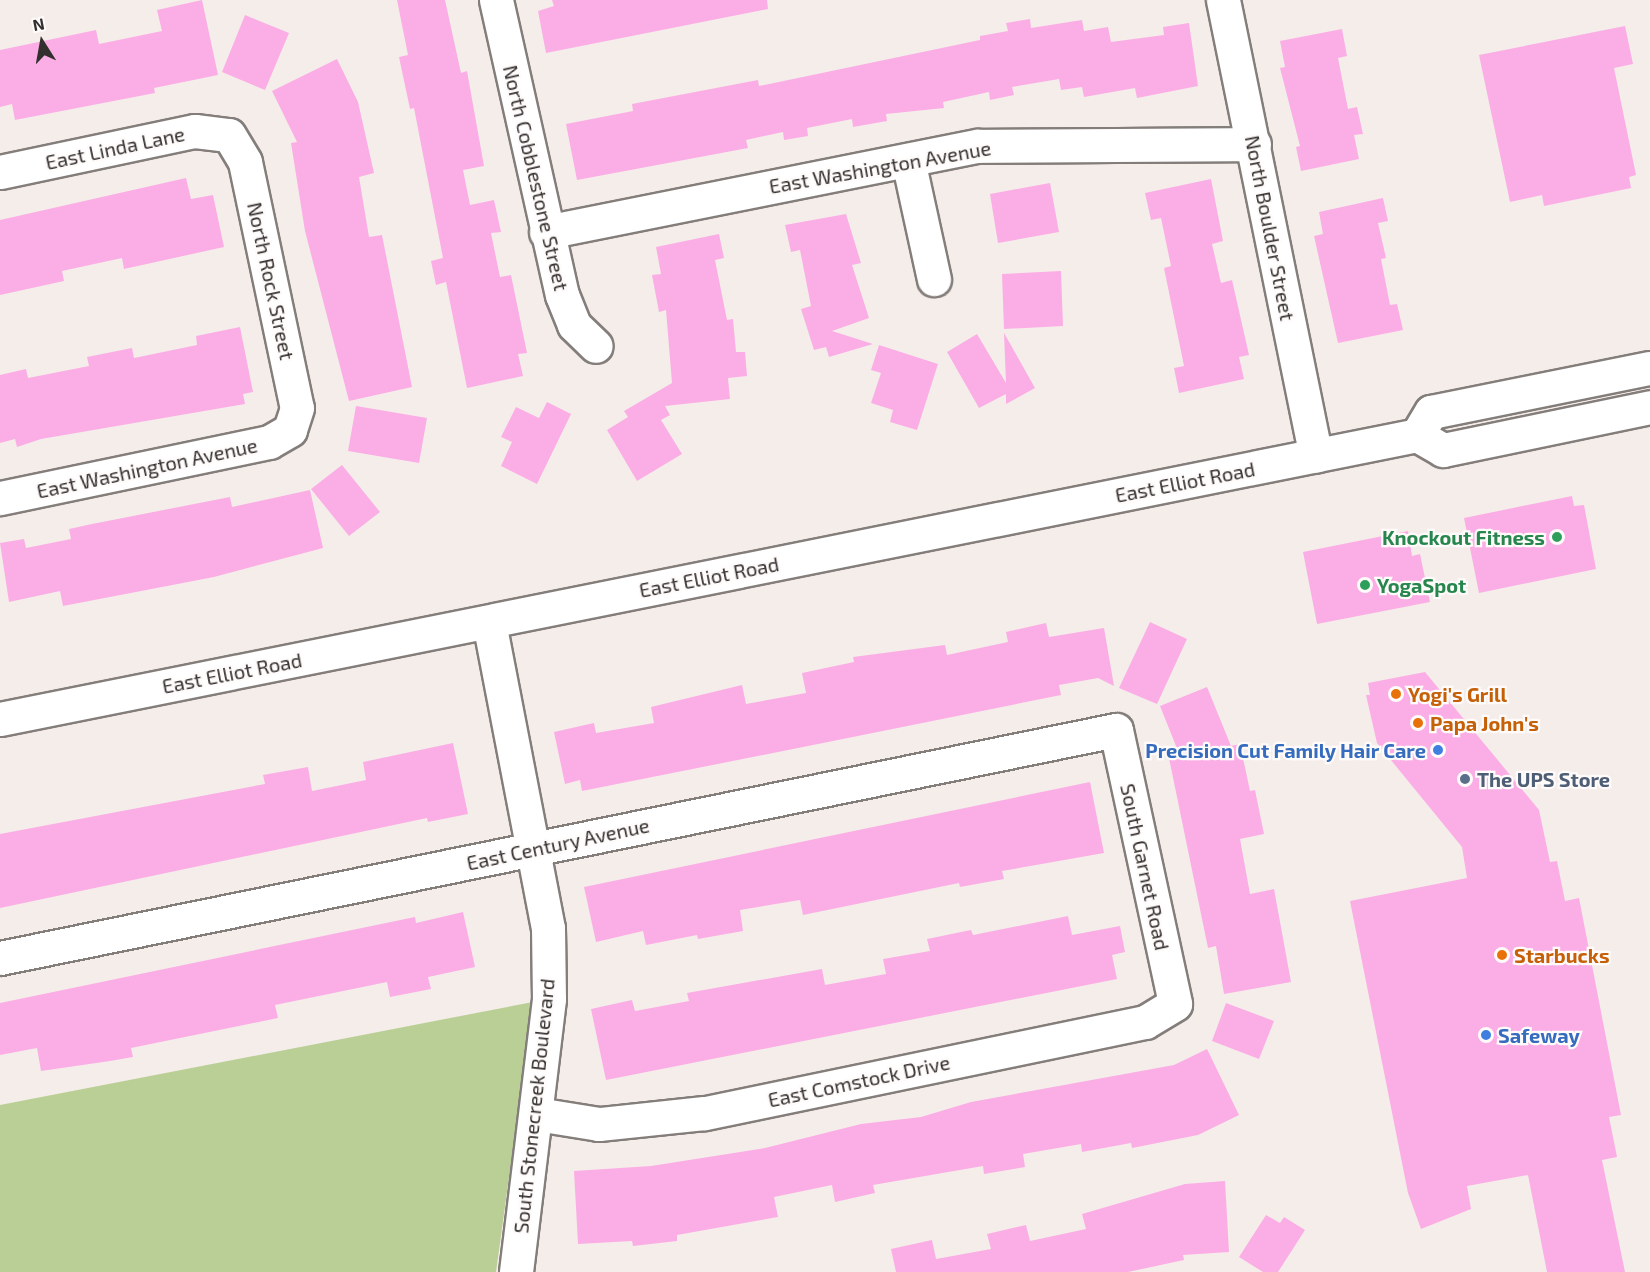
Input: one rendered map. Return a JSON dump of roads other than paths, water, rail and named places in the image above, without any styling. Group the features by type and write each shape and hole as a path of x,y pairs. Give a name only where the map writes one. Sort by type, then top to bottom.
{"street":[{"name":"North Cobblestone Street","path":"496,0 546,232 567,310 574,325 596,346"},
{"name":"North Boulder Street","path":"1224,0 1316,456"},
{"name":"East Linda Lane","path":"0,172 195,131 230,135"},
{"name":"North Rock Street","path":"230,135 245,162 296,397 290,430"},
{"name":"East Washington Avenue","path":"546,232 978,146 1254,144"},
{"path":"908,159 934,279"},
{"path":"1650,368 1431,412 1417,435 1443,450 1650,407"},
{"path":"1570,423 1588,402 1634,392 1650,379"},
{"name":"East Washington Avenue","path":"0,498 256,446 290,430"},
{"name":"East Elliot Road","path":"0,719 1417,435"},
{"name":"South Stonecreek Boulevard","path":"489,621 548,928 549,999 537,1114 516,1272"},
{"name":"East Century Avenue","path":"0,958 1116,730"},
{"name":"South Garnet Road","path":"1116,730 1175,1004"},
{"name":"East Comstock Drive","path":"537,1114 599,1124 704,1113 1145,1022 1175,1004"}],"place":[{"name":"Knockout Fitness","path":"1557,537"},
{"name":"YogaSpot","path":"1365,585"},
{"name":"Yogi's Grill","path":"1396,694"},
{"name":"Papa John's","path":"1418,723"},
{"name":"Precision Cut Family Hair Care","path":"1438,750"},
{"name":"The UPS Store","path":"1465,779"},
{"name":"Starbucks","path":"1502,955"},
{"name":"Safeway","path":"1486,1035"}]}
